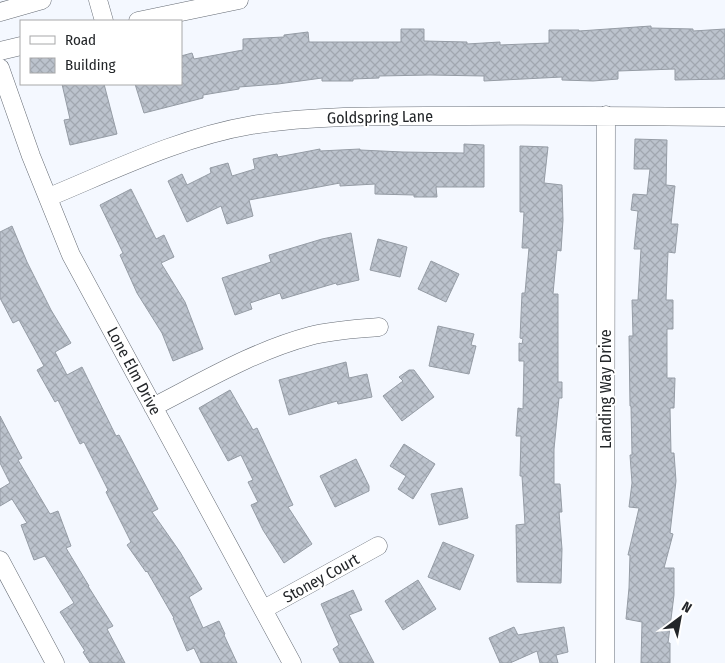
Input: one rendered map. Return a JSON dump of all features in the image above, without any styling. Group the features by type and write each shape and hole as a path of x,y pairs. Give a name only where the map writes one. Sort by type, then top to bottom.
{"street":[{"path":"0,12 42,0"},
{"path":"98,0 104,20"},
{"path":"143,20 239,0"},
{"path":"0,52 20,46"},
{"name":"Lone Elm Drive","path":"0,68 31,156 71,255 292,663"},
{"name":"Goldspring Lane","path":"49,197 185,142 250,126 344,116 606,115 725,117"},
{"name":"Landing Way Drive","path":"605,663 606,115"},
{"path":"153,407 276,346 312,335 379,327"},
{"name":"Stoney Court","path":"264,609 378,546"},
{"path":"0,560 55,663"}],"building":[{"path":"651,26 651,28 693,29 693,31 725,29 725,79 675,80 675,69 618,71 618,79 593,81 562,80 562,77 484,81 484,76 430,75 379,76 379,78 353,79 353,81 322,81 322,78 239,87 239,89 203,95 203,98 144,113 135,85 182,85 182,56 192,53 194,59 243,50 243,39 284,37 284,35 308,32 309,42 401,42 401,29 424,29 424,41 467,42 467,44 500,42 500,45 549,43 549,30 579,31"},
{"path":"62,85 104,85 117,134 70,145 64,120 70,119"},
{"path":"635,139 667,140 666,185 675,186 671,224 678,224 675,253 668,252 666,300 673,300 673,329 667,329 667,378 675,378 674,408 670,408 671,453 674,453 676,481 670,533 673,534 664,568 674,568 674,595 668,643 670,643 670,663 641,663 642,622 626,619 629,588 630,555 628,555 639,508 629,507 632,483 630,455 632,455 629,336 633,336 632,300 638,300 641,249 634,249 638,211 631,210 633,194 647,195 650,169 634,169"},
{"path":"464,144 484,145 484,187 436,187 437,197 414,197 414,195 375,194 375,184 340,186 340,183 249,200 253,216 227,224 221,206 187,222 168,181 182,174 187,185 211,173 210,168 228,163 232,176 255,169 253,159 277,154 278,157 320,149 320,151 360,149 464,153"},
{"path":"520,146 548,147 544,183 562,185 563,220 561,251 557,250 553,294 558,294 558,382 562,382 562,398 559,398 554,449 554,484 560,484 562,512 559,512 562,549 561,583 517,582 516,525 525,524 522,476 520,476 521,436 516,436 518,408 523,409 524,361 519,361 519,343 522,344 523,339 520,338 522,293 525,293 529,248 522,248 524,212 520,212"},
{"path":"131,189 156,239 164,235 174,257 161,263 185,302 203,349 173,361 162,333 137,293 120,255 123,253 100,205"},
{"path":"12,226 27,262 51,310 71,343 55,352 67,375 82,367 116,436 119,435 158,509 152,512 180,552 202,589 189,597 203,628 219,621 237,663 201,663 194,648 187,651 174,618 147,571 127,545 131,542 84,442 80,444 58,400 55,402 37,370 44,366 19,320 13,323 0,298 0,232"},
{"path":"351,233 359,280 337,285 336,283 282,299 280,293 250,303 252,309 235,315 222,278 271,262 269,255 322,239"},
{"path":"378,239 407,247 400,277 370,270"},
{"path":"431,261 459,274 446,302 418,289"},
{"path":"438,326 474,334 471,345 476,346 469,374 429,366"},
{"path":"346,362 349,378 367,374 372,397 338,404 337,401 289,415 279,380"},
{"path":"409,370 414,370 434,397 402,421 383,396 403,381 399,377"},
{"path":"230,390 253,430 257,428 293,505 288,507 312,544 284,563 263,530 251,505 258,502 248,482 253,480 241,455 228,461 199,408"},
{"path":"0,416 22,458 18,460 50,514 58,511 71,546 66,548 113,626 107,629 125,663 90,663 83,652 85,651 60,612 74,603 45,556 34,560 21,525 27,523 12,499 0,506 0,489 10,483 0,463"},
{"path":"404,444 435,464 413,499 398,489 406,476 390,466"},
{"path":"356,459 369,486 369,491 335,507 320,476"},
{"path":"462,488 468,518 439,525 431,494"},
{"path":"443,542 474,555 460,590 428,577"},
{"path":"418,580 436,609 403,630 385,601"},
{"path":"353,590 362,610 349,615 374,663 340,663 333,649 339,645 321,604"},
{"path":"514,627 518,635 564,627 568,652 556,655 558,663 540,663 537,651 510,663 500,663 489,638"}]}
